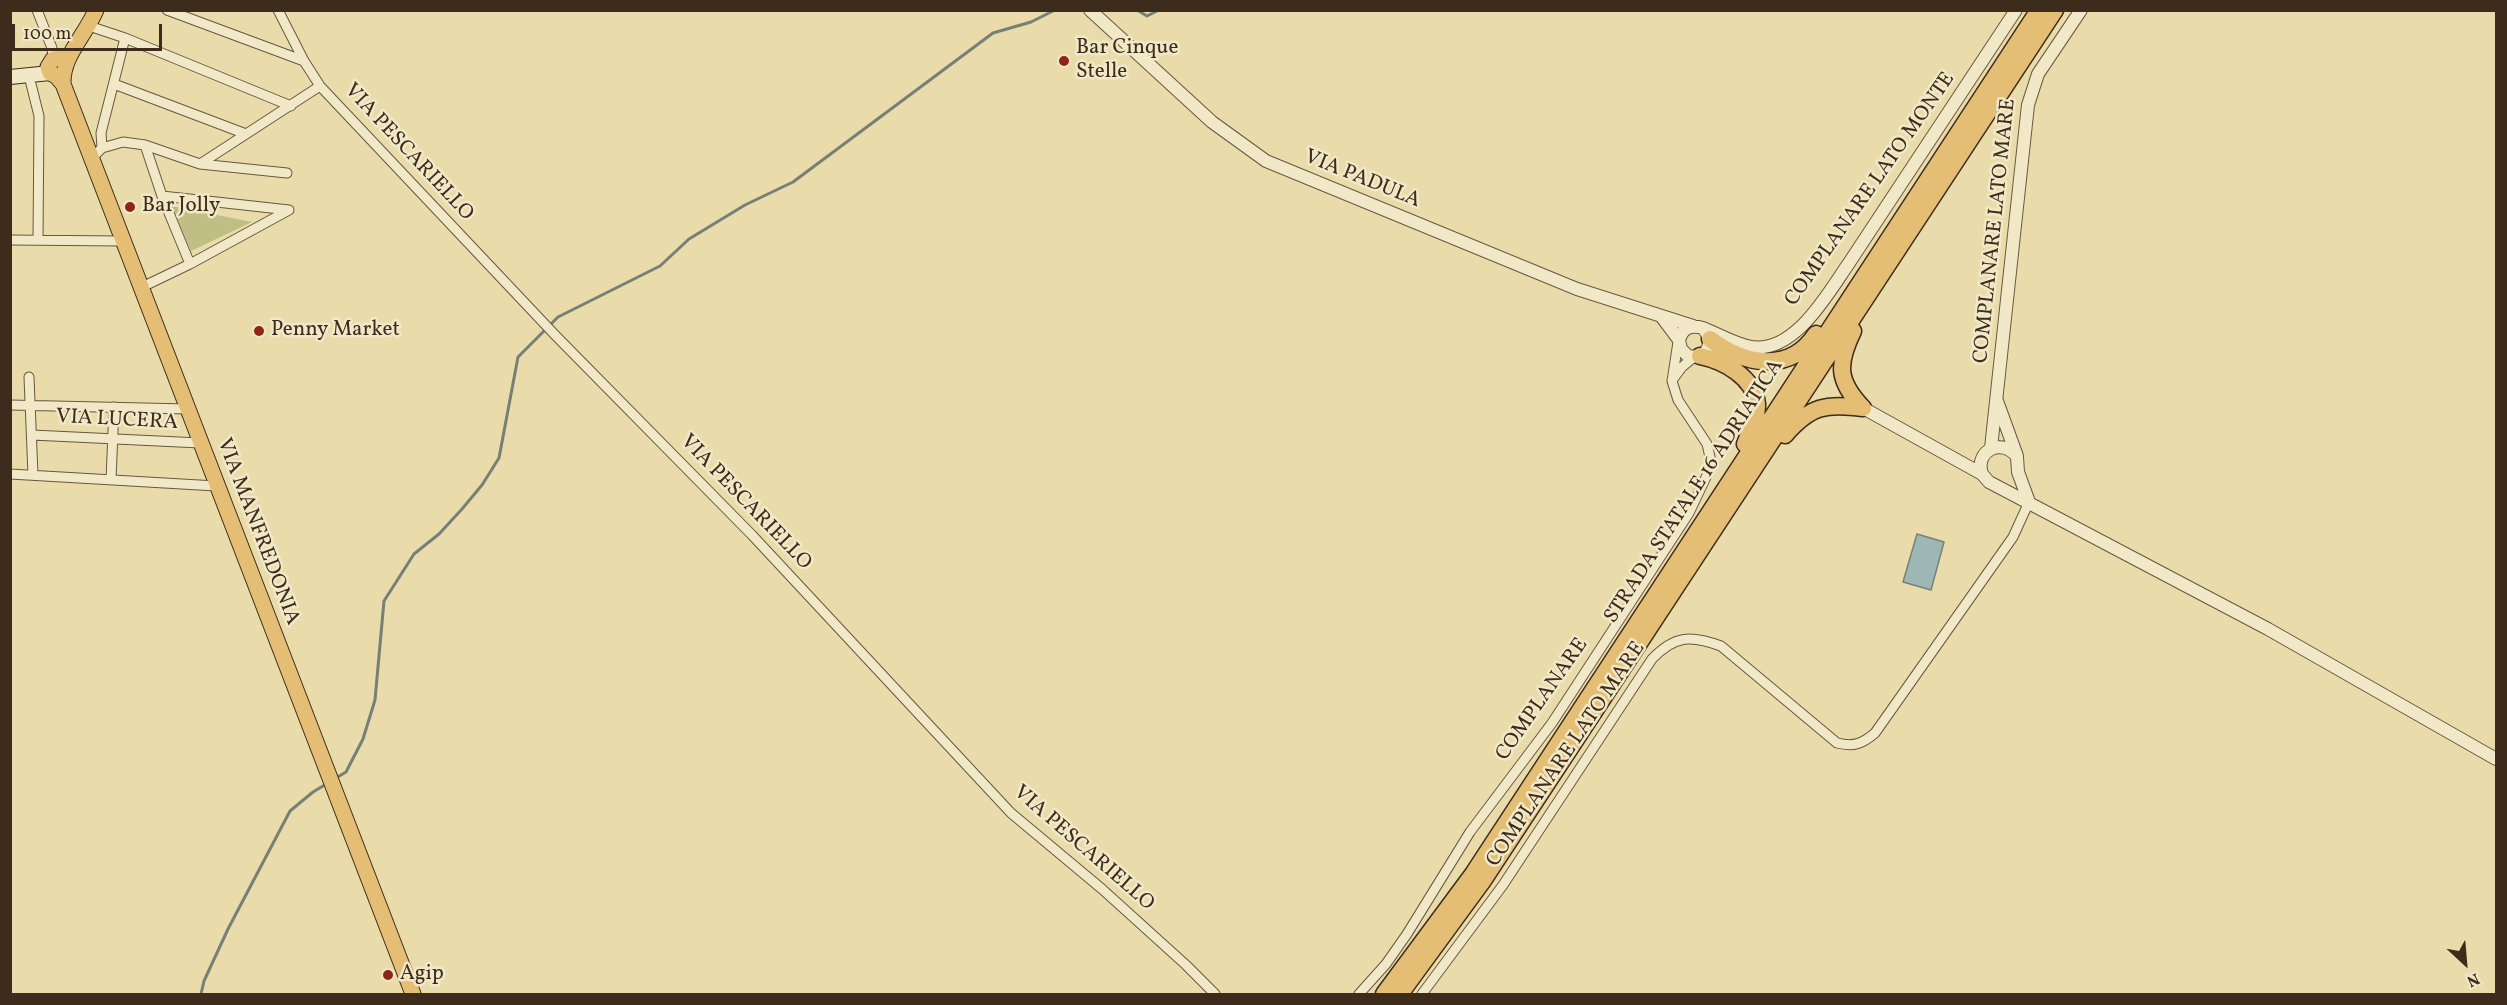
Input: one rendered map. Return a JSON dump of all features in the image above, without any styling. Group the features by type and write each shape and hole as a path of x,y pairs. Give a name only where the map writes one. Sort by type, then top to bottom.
{"highway":[{"name":"STRADA STATALE 16 ADRIATICA","path":"1873,275 2039,10"},
{"name":"STRADA STATALE 16 ADRIATICA","path":"1384,994 1473,874 1873,275 2055,10"},
{"path":"1702,331 1735,356 1762,362 1783,359 1800,352 1812,340 1836,303 1873,275"},
{"path":"1863,408 1847,389 1843,380 1842,367 1844,350 1873,275"},
{"path":"1697,357 1726,364 1749,384 1754,394 1757,406 1738,479"},
{"path":"1738,479 1808,413 1833,405 1863,408"},
{"name":"STRADA STATALE 16 ADRIATICA","path":"1400,994 1482,882 1738,479"}],"main road":[{"path":"10,76 54,69 89,26 96,10"},
{"name":"VIA MANFREDONIA","path":"54,69 96,154 122,241 413,994"}],"street":[{"path":"37,10 52,48 54,69 39,116 38,240"},
{"path":"167,10 304,61"},
{"name":"VIA PESCARIELLO","path":"278,10 304,61 320,86 540,320 752,535 1011,813 1102,889 1215,994"},
{"name":"VIA PADULA","path":"1090,10 1218,127 1266,161 1577,289 1702,331"},
{"name":"COMPLANARE LATO MONTE","path":"1702,331 1750,347 1767,347 1782,342 1795,333 1824,299 1856,253 2016,10"},
{"name":"COMPLANARE LATO MARE","path":"1991,448 2028,105 2038,74 2081,10"},
{"path":"89,26 125,38 291,106"},
{"path":"96,154 125,38"},
{"path":"114,84 246,134"},
{"path":"200,164 320,86"},
{"path":"96,154 123,142 145,145 200,164 287,173"},
{"path":"145,145 162,196 190,264"},
{"path":"140,288 190,264 289,210 162,196"},
{"path":"10,240 122,241"},
{"path":"1661,316 1679,340 1685,354 1697,357"},
{"path":"1686,328 1702,331 1709,347 1682,367 1672,381 1679,340 1686,328"},
{"path":"29,377 33,475"},
{"name":"COMPLANARE","path":"1359,994 1386,964 1470,832 1552,723 1689,513 1708,473 1710,457 1707,444 1678,400 1672,381"},
{"name":"COMPLANARE LATO MARE","path":"1996,399 2017,457"},
{"path":"10,405 188,409"},
{"path":"111,480 114,407"},
{"path":"1863,408 1982,474 1994,484 2268,629 2496,759"},
{"name":"VIA LUCERA","path":"32,435 200,442"},
{"path":"1982,474 1982,459 1991,448 2003,446 2014,452 2017,457 2018,472 2029,502"},
{"path":"1959,461 1982,459"},
{"path":"1994,484 2006,484 2018,472"},
{"path":"10,474 216,486"},
{"name":"COMPLANARE LATO MARE","path":"1422,994 1503,885 1652,659 1664,646 1681,639 1701,639 1721,646 1837,743 1851,746 1863,743 1875,733 2013,537 2029,502"}],"shaded area":[{"path":"172,206 252,222 191,251"}],"water":[{"path":"1917,534 1944,542 1931,590 1903,582"}],"waterway":[{"path":"336,778 346,772 363,739 375,700 384,601 414,554 439,534 462,509 482,485 499,458 518,357 558,317 660,266 689,239 745,205 793,182 993,33 1031,22 1055,10"},
{"path":"1137,10 1147,16 1159,10"},
{"path":"201,994 204,981 228,929 290,811 328,783"}],"place":[{"name":"Bar Cinque Stelle","path":"1064,61"},
{"name":"Bar Jolly","path":"130,207"},
{"name":"Penny Market","path":"259,331"},
{"name":"Agip","path":"388,975"}]}
